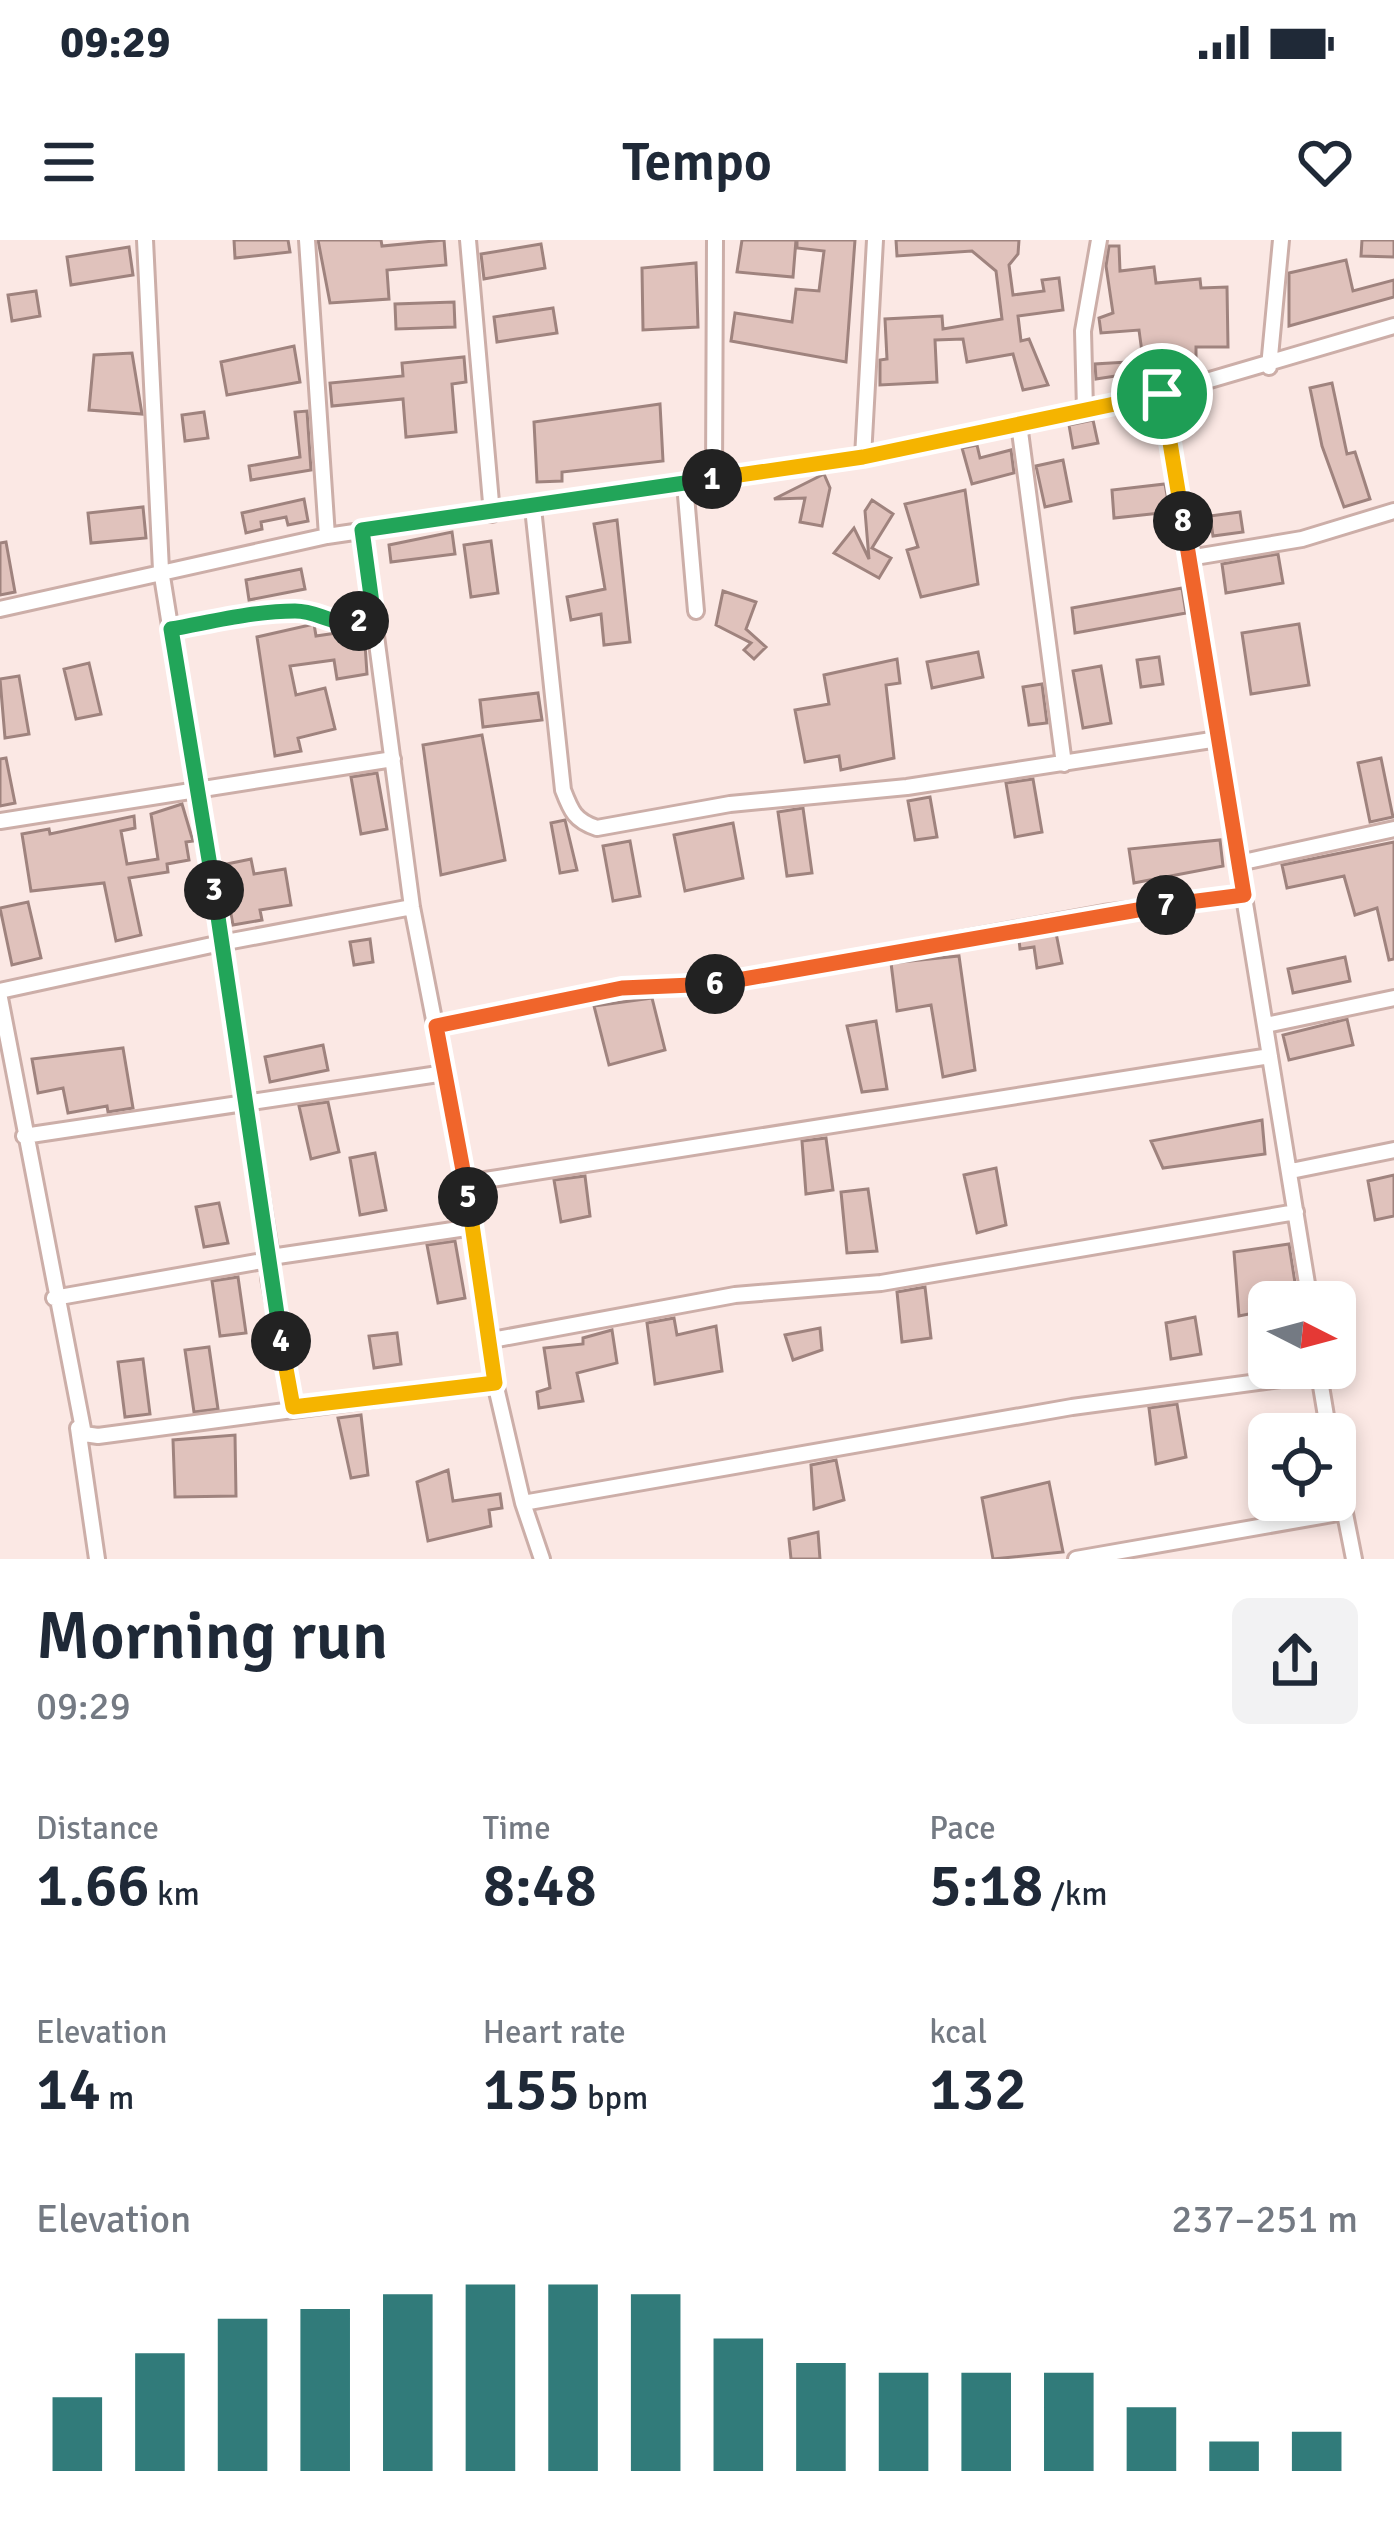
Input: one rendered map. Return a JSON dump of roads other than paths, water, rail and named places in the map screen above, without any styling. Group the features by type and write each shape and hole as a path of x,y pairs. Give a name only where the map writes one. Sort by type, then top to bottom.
{"street":[{"path":"145,240 161,570 293,1407"},
{"path":"307,240 327,536"},
{"path":"468,240 492,514"},
{"path":"714,478 715,240"},
{"path":"863,457 875,240"},
{"path":"1085,410 1083,331 1099,240"},
{"path":"1269,367 1281,240"},
{"path":"0,609 327,536 863,457 1162,394 1269,367 1394,326"},
{"path":"1162,394 1307,1281"},
{"path":"1019,424 1064,764"},
{"path":"685,484 696,611"},
{"path":"533,508 563,790 572,814 586,825 597,828 730,804 907,788 1218,739"},
{"path":"1190,558 1302,539 1394,512"},
{"path":"362,530 412,907 466,1183 495,1383 523,1503 542,1559"},
{"path":"0,821 393,759"},
{"path":"1239,863 1394,830"},
{"path":"436,1026 622,988 711,985 1104,913 1244,895"},
{"path":"97,1559 0,994 221,943 412,907"},
{"path":"1266,1025 1394,998"},
{"path":"466,1183 1270,1056"},
{"path":"24,1136 243,1099 445,1073"},
{"path":"1291,1171 1394,1150"},
{"path":"492,1340 735,1295 881,1283 1296,1211"},
{"path":"53,1298 473,1227"},
{"path":"523,1503 1072,1407 1248,1381"},
{"path":"78,1428 98,1436 495,1383"},
{"path":"1076,1559 1293,1521"},
{"path":"1346,1521 1354,1559"}],"lane":[{"path":"171,629 274,611 305,611 338,626 374,618"}]}
